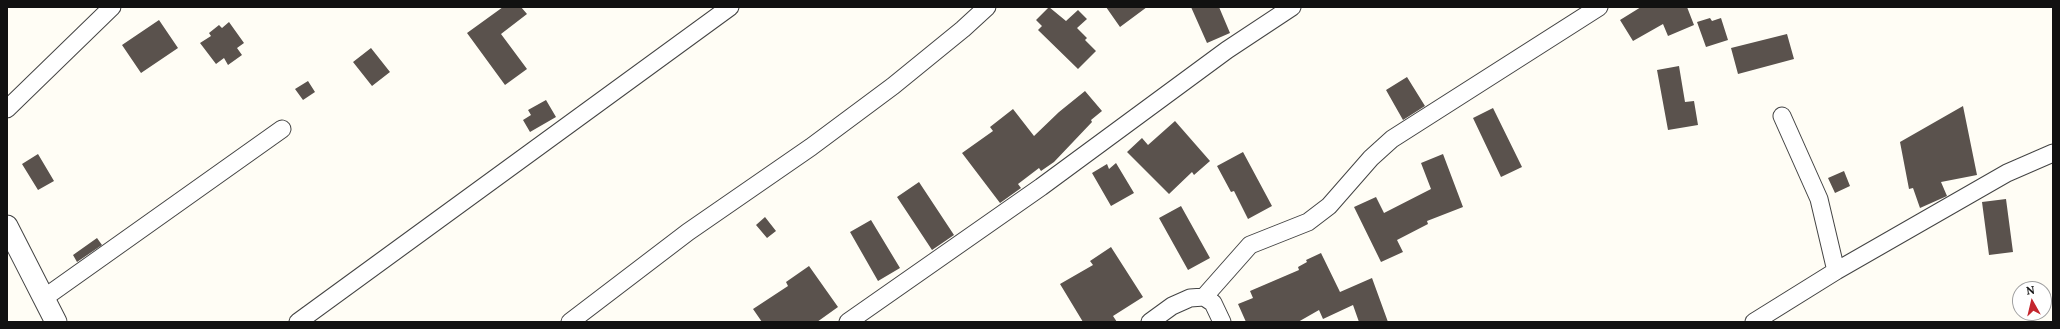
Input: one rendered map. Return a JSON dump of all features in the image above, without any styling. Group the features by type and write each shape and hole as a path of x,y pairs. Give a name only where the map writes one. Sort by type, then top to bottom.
{"street":[{"path":"7,109 112,7"},
{"path":"570,322 688,232 811,147 887,90 963,29 987,7"},
{"path":"848,322 1041,187 1227,50 1292,7"},
{"path":"1204,297 1250,245 1308,222 1330,206 1371,158 1392,139 1599,7"},
{"path":"298,322 725,8"},
{"path":"1782,116 1819,199 1836,271"},
{"path":"44,298 282,129"},
{"path":"1754,322 1836,271 2008,173 2053,153"},
{"path":"7,226 56,322"},
{"path":"1150,322 1172,306 1190,298 1204,297 1213,303 1222,322"}],"building":[{"path":"503,7 521,7 527,14 501,34 527,69 505,85 467,33"},
{"path":"1049,7 1066,21 1078,10 1087,19 1077,28 1087,38 1085,40 1096,51 1078,69 1038,30 1042,26 1036,20"},
{"path":"1106,7 1147,7 1120,27"},
{"path":"1191,7 1219,7 1230,33 1207,43"},
{"path":"1641,7 1687,7 1694,25 1668,36 1663,24 1633,41 1620,20"},
{"path":"1710,18 1712,21 1721,18 1728,40 1706,47 1697,22"},
{"path":"159,20 178,48 141,73 122,45"},
{"path":"229,22 244,43 237,48 242,55 228,65 224,58 216,64 200,43 211,36 209,33 219,25 222,28"},
{"path":"1787,34 1794,59 1738,74 1731,48"},
{"path":"371,48 390,72 372,86 353,62"},
{"path":"1679,66 1685,102 1694,101 1698,125 1668,130 1657,70"},
{"path":"1407,77 1425,106 1403,120 1386,90"},
{"path":"308,81 315,92 303,100 295,89"},
{"path":"1085,91 1102,111 1091,120 1092,122 1054,162 1041,171 1039,168 1018,184 1021,188 1000,203 962,153 993,131 990,127 1013,109 1034,136 1059,112"},
{"path":"546,100 556,117 530,132 523,120 531,115 528,110"},
{"path":"1963,106 1977,175 1941,182 1947,196 1920,208 1913,188 1909,189 1900,142"},
{"path":"1493,108 1522,167 1501,177 1473,118"},
{"path":"1175,121 1210,161 1194,175 1192,172 1169,194 1127,152 1142,138 1148,145"},
{"path":"1243,152 1272,206 1248,219 1234,191 1231,192 1217,166"},
{"path":"38,154 54,181 38,190 22,164"},
{"path":"1443,154 1463,207 1427,221 1428,224 1397,240 1403,252 1381,262 1354,207 1376,197 1384,213 1431,189 1421,163"},
{"path":"1116,163 1134,193 1111,206 1092,173 1107,164 1109,169"},
{"path":"1844,171 1850,186 1835,193 1828,178"},
{"path":"919,182 954,235 932,250 897,197"},
{"path":"2006,199 2013,252 1989,255 1982,202"},
{"path":"1181,206 1210,258 1188,270 1159,218"},
{"path":"765,217 776,231 767,238 756,225"},
{"path":"871,220 900,268 878,281 850,232"},
{"path":"97,238 102,245 77,262 73,255"},
{"path":"1111,247 1143,297 1113,316 1117,322 1083,322 1060,284 1093,265 1090,261"},
{"path":"1321,253 1340,292 1372,278 1388,322 1359,322 1353,305 1323,319 1319,310 1298,322 1246,322 1238,304 1253,298 1250,291 1299,270 1298,267 1307,262 1306,260"},
{"path":"809,266 838,307 817,322 762,322 753,309 788,286 786,282"}]}
